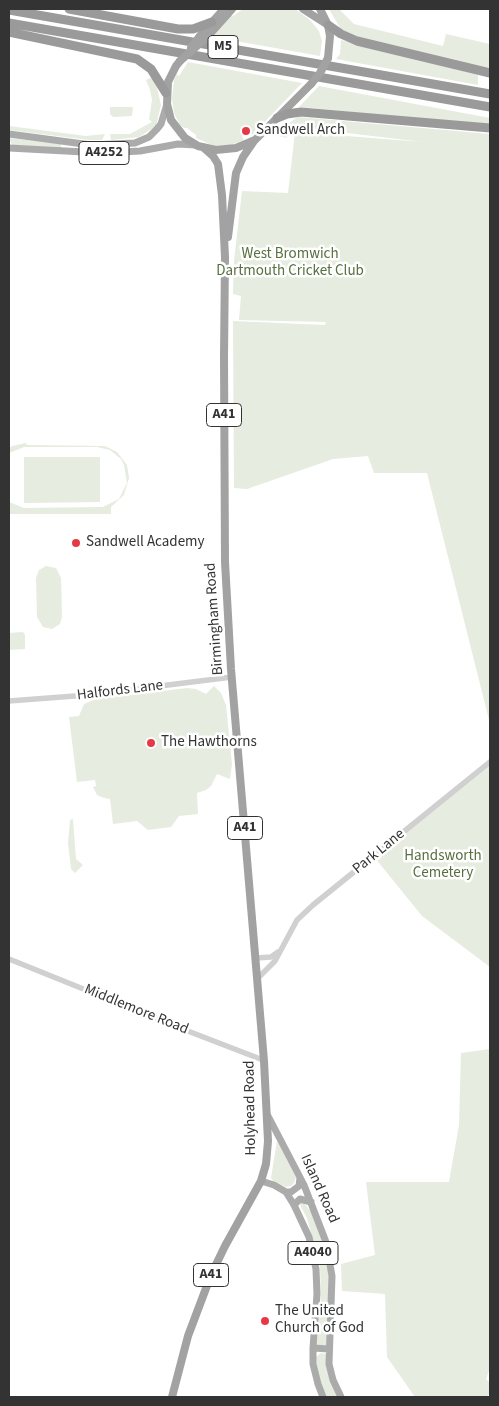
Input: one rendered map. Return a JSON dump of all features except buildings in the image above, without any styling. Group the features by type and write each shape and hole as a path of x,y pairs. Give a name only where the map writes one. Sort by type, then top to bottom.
{"highway":[{"name":"M5","path":"69,9 178,29 193,29 212,22"},
{"name":"A41","path":"224,9 212,22 204,36 180,61 172,73 166,92 169,115 174,127 185,138 201,147 216,150 227,150 256,140 311,84 320,72 328,58 330,36 328,25 321,9"},
{"path":"204,36 232,9"},
{"path":"303,9 341,34 357,41 490,73"},
{"name":"M5","path":"9,10 490,94"},
{"name":"M5","path":"9,23 490,107"},
{"path":"9,32 137,59 151,69 166,92"},
{"path":"277,118 287,114 309,113 490,128"},
{"name":"Birmingham Road","path":"225,257 236,173 243,157 256,140"},
{"name":"Birmingham Road","path":"201,147 213,156 218,164 220,174 225,257 223,532 232,677 257,979"},
{"name":"Holyhead Road","path":"172,1397 188,1336 211,1275 261,1181 266,1159 267,1114 257,979"}],"main road":[{"name":"A4252","path":"9,134 91,145 135,143 149,137 157,129 161,124 167,104"},
{"name":"A4252","path":"9,148 103,153 140,151 178,144 201,147"},
{"name":"Island Road","path":"267,1114 300,1177 326,1242 333,1293 329,1349 331,1372 341,1397"},
{"path":"261,1181 274,1185 286,1192 291,1192 299,1186 300,1177"},
{"name":"Island Road","path":"286,1192 309,1237 316,1269 317,1294 313,1348 315,1374 323,1397"},
{"path":"294,1205 300,1199 311,1202"},
{"path":"313,1348 329,1349"}],"street":[{"name":"Halfords Lane","path":"9,701 79,696 232,677"},
{"name":"Park Lane","path":"257,979 269,968 297,920 312,905 490,762"},
{"path":"256,958 271,957 280,951"},
{"name":"Middlemore Road","path":"9,959 264,1060"}],"green space":[{"path":"243,9 295,9 310,20 319,31 322,41 320,56 213,37 228,16 233,16"},
{"path":"329,9 339,9 354,24 443,46 446,34 490,44 490,69 353,37 342,31"},
{"path":"341,40 478,75 478,85 336,59 340,54"},
{"path":"188,62 302,83 252,135 250,128 244,127 242,136 244,140 228,146 214,146 196,138 196,135 180,125 174,113 172,99 174,80"},
{"path":"152,77 161,105 156,126 139,137 111,140 110,134 130,134 152,122 149,119 152,100 146,80"},
{"path":"319,86 490,118 490,125 299,107"},
{"path":"110,107 133,107 132,116 113,117 110,114"},
{"name":"West Bromwich Dartmouth Cricket Club","path":"298,117 490,134 490,724 427,473 374,473 368,456 333,459 247,489 234,488 233,321 325,325 326,322 239,320 241,296 233,294 234,261 242,191 288,193 295,132 423,142 305,128 294,129 286,138 273,134"},
{"path":"9,126 86,136 105,134 102,140 89,140 9,130"},
{"path":"9,138 61,144 61,148 12,145"},
{"path":"26,443 27,445 105,446 117,452 127,465 129,478 124,495 111,507 111,514 9,514 9,502 24,508 103,507 119,499 127,483 121,459 110,450 97,447 24,447 9,453 9,448 12,446"},
{"path":"24,457 100,457 100,502 24,503"},
{"path":"46,566 56,568 61,578 62,617 60,624 52,629 43,627 37,617 36,578 39,570"},
{"path":"23,632 25,635 25,649 9,650 9,633"},
{"name":"The Hawthorns","path":"214,686 221,693 226,705 232,764 230,779 217,774 211,786 197,793 198,814 179,816 171,827 148,830 137,821 113,824 110,799 97,795 93,787 96,786 95,780 77,782 69,717 79,716 84,704 96,699 187,688 196,689 206,694"},
{"name":"Handsworth Cemetery","path":"490,766 490,967 422,916 375,858"},
{"path":"73,819 76,859 83,865 75,873 71,869 68,843 70,820"},
{"path":"490,1049 490,1368 486,1379 490,1383 490,1393 487,1397 415,1397 387,1357 385,1294 342,1291 341,1264 375,1255 366,1182 449,1182 459,1125 461,1053"},
{"path":"277,1141 296,1177 291,1186 286,1187 273,1181 271,1178"},
{"path":"303,1202 313,1214 325,1245 330,1276 327,1345 317,1345 321,1297 320,1267 307,1218 301,1207 300,1203"},
{"path":"321,1353 326,1354 338,1397 326,1397 317,1372 316,1357"}],"place":[{"name":"Sandwell Arch","path":"246,131"},
{"name":"Sandwell Academy","path":"76,543"},
{"name":"The Hawthorns","path":"151,743"},
{"name":"The United Church of God","path":"265,1321"}]}
